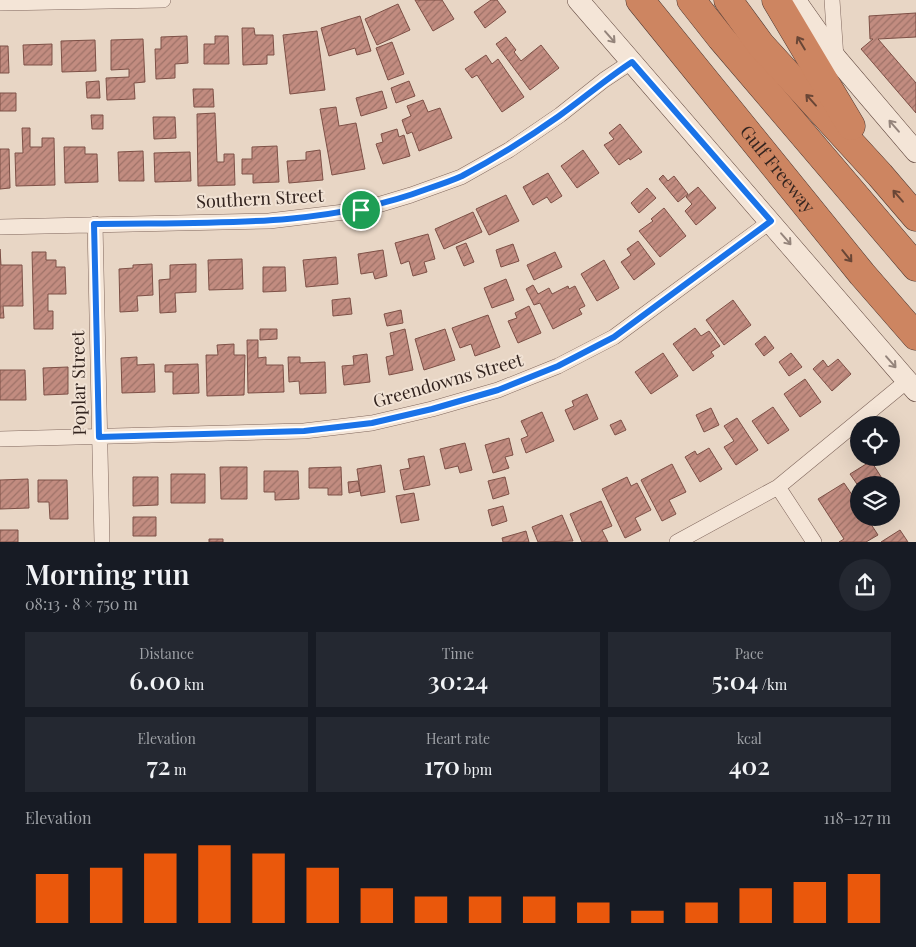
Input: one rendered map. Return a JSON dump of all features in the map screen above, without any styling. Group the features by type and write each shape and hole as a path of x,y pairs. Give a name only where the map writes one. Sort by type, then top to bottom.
{"highway":[{"name":"Gulf Freeway","path":"640,0 862,274 916,336"},
{"path":"654,0 740,123"},
{"path":"691,0 721,38 916,267"},
{"path":"728,0 761,45 916,217"},
{"path":"776,0 880,175"}],"main road":[{"path":"578,0 912,386"},
{"path":"795,0 836,58 916,152"}],"street":[{"path":"0,4 163,0"},
{"path":"832,0 836,58"},
{"name":"Southern Street","path":"0,227 269,221 361,210 411,195 460,177 508,150 560,115 604,80 632,62"},
{"name":"Greendowns Street","path":"0,439 304,431 372,423 432,409 498,390 558,366 614,337 771,221"},
{"name":"Poplar Street","path":"94,224 102,542"},
{"path":"677,542 778,487 912,386"},
{"path":"778,487 814,542"}],"building":[{"path":"415,0 442,0 454,19 433,31"},
{"path":"491,0 497,0 506,12 485,28 474,12"},
{"path":"398,4 410,30 377,45 365,19"},
{"path":"916,13 916,37 878,39 916,83 916,113 861,49 873,39 870,39 869,16"},
{"path":"360,16 371,51 357,55 355,48 329,56 321,28"},
{"path":"242,28 254,28 255,35 273,35 274,55 267,55 267,64 243,65"},
{"path":"317,31 325,90 290,94 283,35"},
{"path":"187,36 188,63 175,64 175,78 156,79 155,49 161,49 161,37"},
{"path":"215,36 228,36 229,64 204,64 204,44 215,44"},
{"path":"506,37 516,50 514,52 521,61 541,45 559,68 530,90 496,44"},
{"path":"143,39 145,82 134,83 135,99 107,100 106,78 129,77 129,69 111,70 111,40"},
{"path":"95,40 96,71 62,72 61,41"},
{"path":"392,42 404,74 388,80 376,48"},
{"path":"52,44 52,65 24,65 23,45"},
{"path":"0,46 8,46 9,73 0,73"},
{"path":"486,55 492,64 498,59 524,97 502,112 477,75 472,78 465,69"},
{"path":"99,81 100,98 87,98 86,82"},
{"path":"409,81 415,96 396,103 391,88"},
{"path":"193,89 213,89 214,107 194,107"},
{"path":"382,91 387,108 361,116 356,98"},
{"path":"0,93 16,93 16,111 0,111"},
{"path":"423,100 428,112 440,108 452,138 419,151 412,132 407,134 402,120 411,116 407,106"},
{"path":"336,107 339,126 356,123 365,169 332,175 320,109"},
{"path":"215,113 217,162 224,162 224,154 234,154 235,185 198,186 197,114"},
{"path":"91,115 103,115 103,129 92,129"},
{"path":"153,117 175,117 176,138 154,139"},
{"path":"620,124 642,152 619,165 604,145 614,139 609,133"},
{"path":"22,128 30,128 30,147 42,147 42,138 54,138 55,185 16,186 15,153 23,153"},
{"path":"397,129 399,137 404,135 410,156 383,164 376,144 383,142 381,134"},
{"path":"277,146 279,182 253,183 253,174 242,174 242,159 252,159 252,147"},
{"path":"64,147 85,147 85,154 97,154 98,182 65,183"},
{"path":"0,149 9,149 10,188 0,189"},
{"path":"320,150 323,180 289,183 287,161 306,160 306,152"},
{"path":"583,150 599,173 577,188 561,166"},
{"path":"143,151 144,181 119,181 118,152"},
{"path":"190,152 191,181 155,182 154,153"},
{"path":"548,173 562,196 551,203 547,197 533,205 523,187"},
{"path":"663,175 668,181 674,176 688,194 678,202 659,179"},
{"path":"698,187 716,208 696,225 685,211 692,204 686,197"},
{"path":"647,188 656,198 639,213 631,203"},
{"path":"506,195 519,221 489,235 476,209"},
{"path":"664,208 686,236 660,257 639,231 653,221 651,219"},
{"path":"473,212 482,232 444,249 435,229"},
{"path":"428,234 435,259 424,262 427,272 413,276 409,261 401,264 395,243"},
{"path":"638,241 655,264 634,280 621,262 631,255 627,249"},
{"path":"466,243 474,262 464,266 456,247"},
{"path":"513,244 519,261 501,267 496,250"},
{"path":"0,249 1,265 22,265 23,306 3,306 4,318 0,318"},
{"path":"383,250 387,276 375,279 373,272 361,274 358,254"},
{"path":"32,252 46,252 46,260 56,260 56,267 65,267 66,294 48,294 48,311 53,311 53,329 34,329"},
{"path":"555,252 562,267 534,280 527,265"},
{"path":"336,257 338,284 306,287 303,260"},
{"path":"242,259 243,289 209,290 208,260"},
{"path":"604,260 619,288 597,301 581,274"},
{"path":"152,264 153,295 137,296 138,311 120,312 119,269 133,268 133,265"},
{"path":"196,264 196,292 175,293 176,312 160,313 159,280 170,279 170,265"},
{"path":"263,267 285,267 286,291 263,292"},
{"path":"506,279 514,300 492,308 484,288"},
{"path":"533,285 538,294 549,288 552,294 568,286 569,289 575,286 585,306 579,309 582,314 553,329 540,303 534,305 526,289"},
{"path":"350,298 352,314 333,316 332,300"},
{"path":"733,300 751,325 724,345 706,320"},
{"path":"529,306 541,333 518,343 508,321 517,318 515,313"},
{"path":"401,310 403,323 387,326 384,314"},
{"path":"488,315 500,347 475,356 471,344 460,348 452,328"},
{"path":"695,328 701,336 709,331 720,346 711,352 714,356 693,371 673,344"},
{"path":"260,329 277,329 277,339 260,340"},
{"path":"405,329 413,370 389,375 386,357 394,355 390,333"},
{"path":"445,329 455,360 424,370 415,339"},
{"path":"765,336 774,348 764,356 755,344"},
{"path":"247,340 258,340 258,358 266,357 266,365 283,365 284,392 248,393"},
{"path":"234,344 234,355 245,355 244,395 207,396 206,355 218,355 217,345"},
{"path":"663,353 678,376 651,394 635,372"},
{"path":"791,353 802,367 789,376 779,362"},
{"path":"367,354 370,382 344,385 342,366 354,365 353,356"},
{"path":"137,357 137,365 154,364 155,392 122,393 121,358"},
{"path":"288,357 300,357 300,363 325,362 326,393 300,394 299,381 289,382"},
{"path":"838,359 851,374 832,391 813,369 823,360 828,367"},
{"path":"198,364 199,393 173,394 173,372 165,372 165,365"},
{"path":"68,367 68,394 44,395 43,368"},
{"path":"0,370 25,370 26,400 0,400"},
{"path":"805,379 821,402 800,417 784,394"},
{"path":"587,394 598,419 574,430 565,410 574,406 572,401"},
{"path":"773,407 789,430 768,444 752,421"},
{"path":"711,408 719,425 704,432 696,415"},
{"path":"542,412 554,441 526,453 521,439 528,436 521,421"},
{"path":"737,418 758,450 736,465 724,447 734,441 724,426"},
{"path":"621,420 626,430 615,435 610,425"},
{"path":"509,438 513,455 505,457 509,468 493,473 485,445"},
{"path":"465,443 472,470 460,473 458,466 445,469 440,449"},
{"path":"709,448 722,469 700,482 685,457 695,451 697,455"},
{"path":"424,456 430,485 404,490 400,470 410,468 408,459"},
{"path":"672,464 686,492 669,500 676,514 662,521 641,480"},
{"path":"381,465 385,492 361,496 357,469"},
{"path":"863,466 874,466 881,476 851,476 850,474"},
{"path":"220,467 247,467 247,499 221,499"},
{"path":"341,467 342,495 328,495 328,488 309,488 309,468"},
{"path":"264,471 298,471 299,499 275,500 275,492 264,492"},
{"path":"171,474 205,474 205,503 171,503"},
{"path":"133,477 158,477 158,505 133,506"},
{"path":"505,477 509,494 493,499 488,481"},
{"path":"627,477 631,486 637,483 651,510 635,518 641,530 625,538 602,489"},
{"path":"28,479 29,508 0,509 0,480"},
{"path":"38,480 67,480 68,519 50,519 49,502 38,502"},
{"path":"358,481 360,491 349,493 348,482"},
{"path":"844,483 850,492 850,526 872,526 878,535 866,542 839,542 844,539 818,499"},
{"path":"414,493 419,520 401,523 396,496"},
{"path":"601,501 612,526 602,530 608,542 582,542 570,514"},
{"path":"503,506 507,521 492,526 488,510"},
{"path":"562,515 573,541 538,542 532,527"},
{"path":"133,517 156,517 156,536 133,536"},
{"path":"0,530 18,530 18,542 0,542"},
{"path":"900,530 908,542 881,542"},
{"path":"526,531 529,542 503,542 502,538"},
{"path":"209,539 223,539 223,542 209,542"}],"route":[{"path":"632,62 771,221 614,337 558,366 498,390 432,409 372,423 304,431 99,437 94,224 269,221 361,210 411,195 460,177 508,150 560,115 604,80 632,62"}]}
